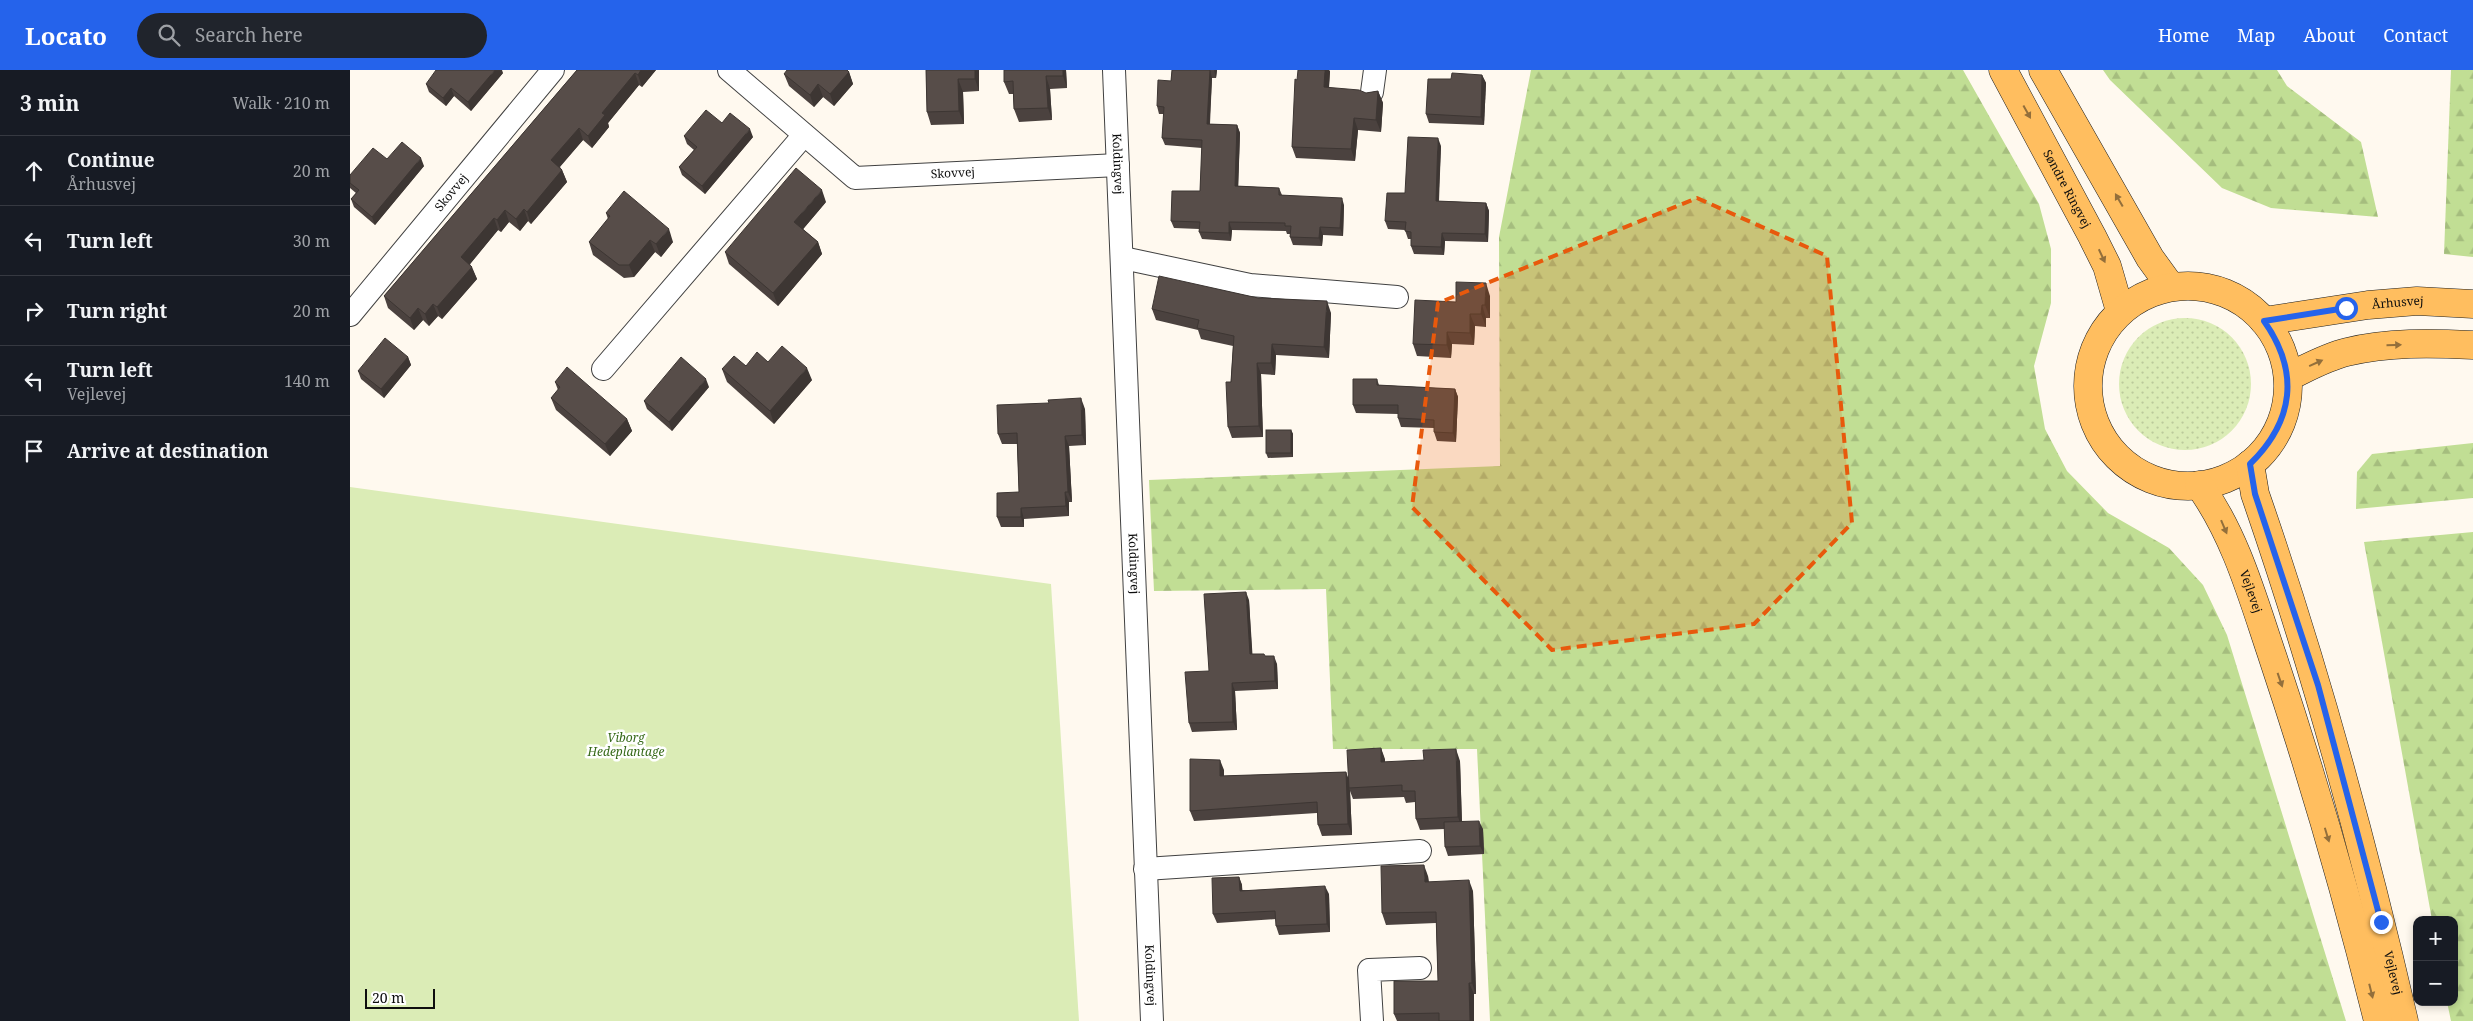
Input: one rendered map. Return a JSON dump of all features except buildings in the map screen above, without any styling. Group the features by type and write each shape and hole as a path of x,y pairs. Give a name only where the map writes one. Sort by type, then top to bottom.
{"main road":[{"name":"Søndre Ringvej","path":"2003,70 2107,266 2120,311"},
{"path":"2043,70 2150,258 2171,287"},
{"path":"2197,286 2222,291 2245,303 2264,321 2276,338 2284,357 2288,378 2287,402 2280,426 2267,447 2250,464 2226,478 2199,485 2176,485 2154,480 2133,470 2116,456 2102,437 2092,417 2088,394 2088,371 2094,349 2120,311 2144,295 2171,287 2197,286"},
{"name":"Århusvej","path":"2264,321 2388,303 2417,301 2473,304"},
{"path":"2288,378 2318,362 2346,352 2384,345 2439,343 2473,345"},
{"name":"Vejlevej","path":"2250,464 2255,494 2318,685 2381,922 2404,1021"},
{"name":"Vejlevej","path":"2199,485 2217,509 2233,546 2283,690 2358,938 2378,1021"}],"street":[{"name":"Skovvej","path":"350,315 553,70"},
{"name":"Skovvej","path":"729,70 855,178 1118,165"},
{"name":"Koldingvej","path":"1114,70 1152,1021"},
{"path":"1372,92 1375,70"},
{"path":"603,369 804,135"},
{"path":"1123,258 1250,285 1397,296"},
{"path":"1145,870 1420,851"},
{"path":"1372,1021 1370,970 1420,968"}],"highlighted area":[{"path":"1697,198 1827,256 1852,523 1754,624 1552,650 1412,507 1438,303"}],"green space":[{"path":"1531,70 1963,70 2039,204 2051,249 2051,303 2034,366 2045,429 2067,471 2108,513 2169,548 2203,585 2227,635 2346,1021 1490,1021 1477,749 1333,749 1326,589 1154,591 1149,480 1500,466 1499,237"},
{"path":"2103,70 2277,70 2287,86 2361,142 2378,217 2271,208 2222,188 2110,80"},
{"path":"2451,70 2473,70 2473,257 2444,254"},
{"path":"2185,318 2210,323 2231,338 2246,359 2251,384 2246,409 2231,430 2210,445 2185,450 2160,445 2139,430 2124,409 2119,384 2124,359 2139,338 2160,323"},
{"path":"2473,443 2473,498 2356,509 2357,472 2372,454"},
{"name":"Viborg Hedeplantage","path":"350,487 1051,584 1079,1021 350,1021"},
{"path":"2473,532 2473,1021 2451,1021 2448,1006 2458,1006 2458,916 2431,916 2364,542"}],"route":[{"path":"2346,308 2264,321 2276,338 2284,357 2288,378 2287,402 2280,426 2267,447 2250,464 2255,494 2318,685 2381,922"}]}
